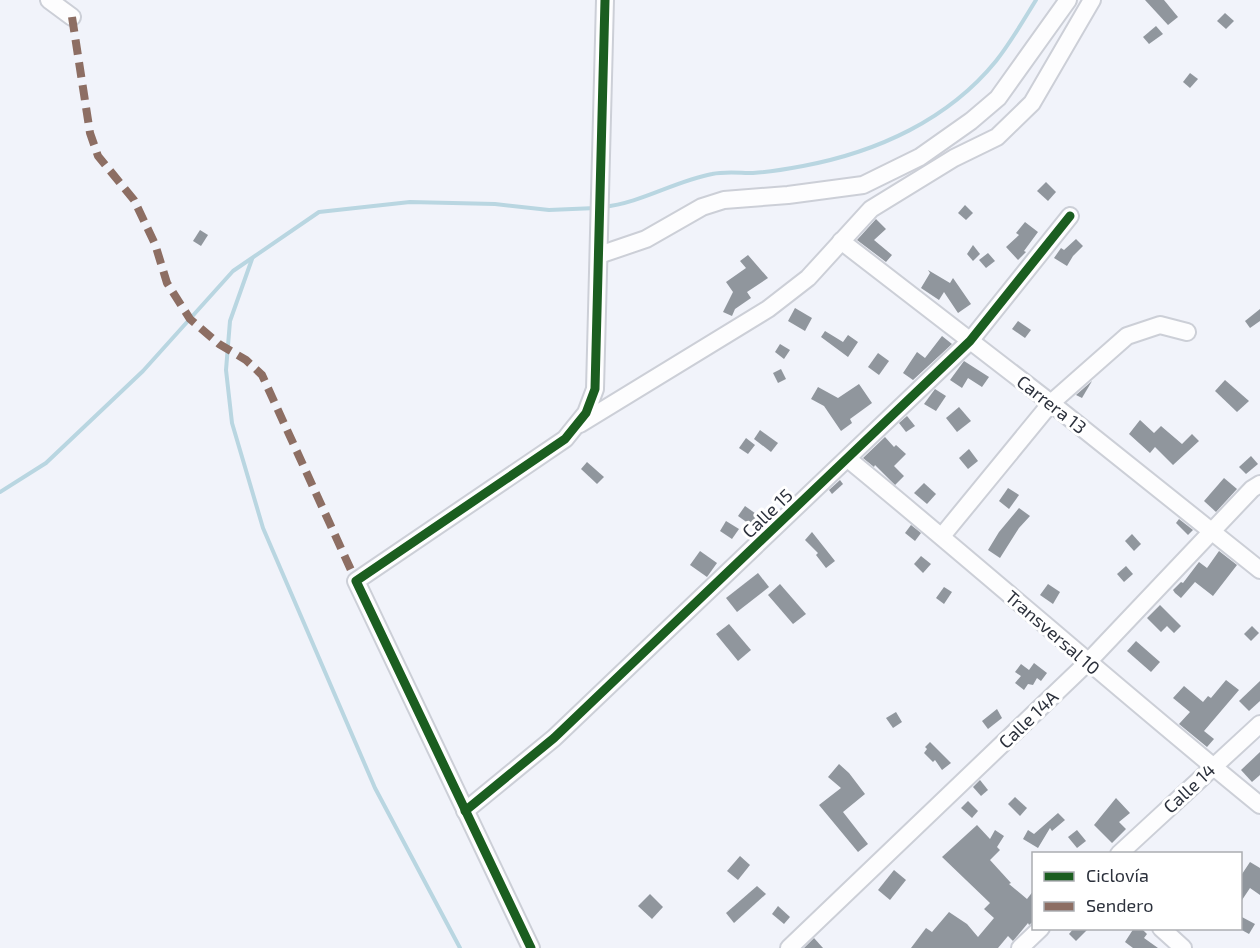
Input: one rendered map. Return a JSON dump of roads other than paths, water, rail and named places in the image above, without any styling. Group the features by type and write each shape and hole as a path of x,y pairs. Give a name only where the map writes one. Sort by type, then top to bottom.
{"street":[{"path":"49,0 72,17 71,0"},
{"path":"531,948 357,580 565,439 586,413 595,389 605,0"},
{"path":"599,255 646,238 702,207 724,200 788,195 863,185 920,157 971,121 998,98 1068,0"},
{"path":"573,429 768,309 808,278 871,209 954,158 998,137 1032,103 1092,0"},
{"name":"Calle 15","path":"465,811 554,738 970,341 1070,216"},
{"name":"Carrera 13","path":"841,241 1051,403 1260,570"},
{"path":"942,536 1051,403 1127,336 1160,325 1187,332"},
{"name":"Transversal 10","path":"848,459 942,536 1088,663 1260,805"},
{"name":"Calle 14A","path":"789,948 1088,663 1212,531 1260,484"},
{"name":"Calle 14","path":"1121,852 1260,724"},
{"path":"1020,948 1039,930"},
{"path":"1163,930 1184,948"}],"waterway":[{"path":"603,207 631,201 698,177 727,172 753,173 797,167 831,160 884,142 933,116 977,82 996,61 1036,0"},
{"path":"0,492 46,463 143,371 233,271 319,212 410,202 495,204 549,210 596,208"},
{"path":"252,259 230,321 226,370 232,423 263,528 375,788 460,948"}]}
